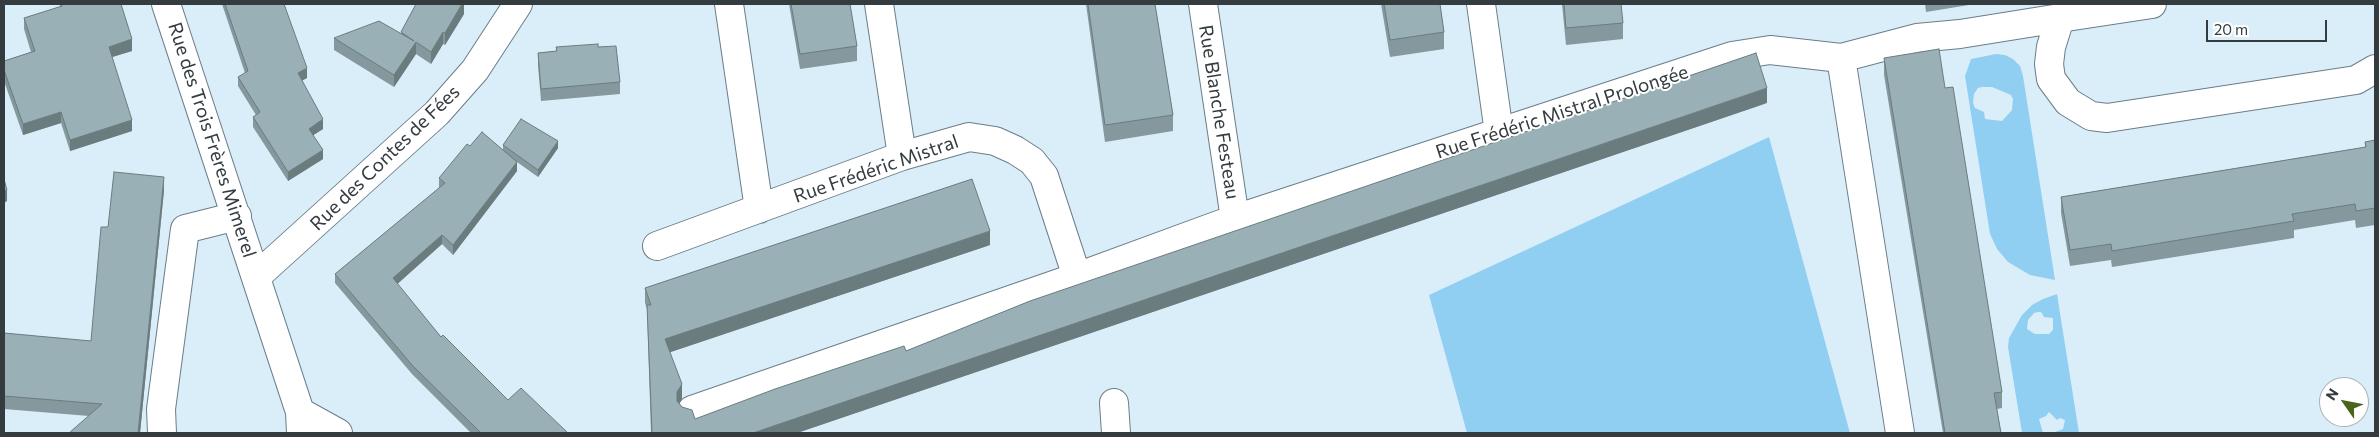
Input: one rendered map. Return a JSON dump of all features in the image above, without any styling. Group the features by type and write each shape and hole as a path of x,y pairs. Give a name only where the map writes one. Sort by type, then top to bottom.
{"street":[{"name":"Rue des Trois Frères Mimerel","path":"166,4 257,276 301,422"},
{"name":"Rue des Contes de Fées","path":"257,276 437,113 476,70 518,4"},
{"path":"730,4 759,209"},
{"path":"879,4 902,156"},
{"name":"Rue Blanche Festeau","path":"1202,4 1235,219"},
{"path":"1482,4 1499,133"},
{"name":"Rue Frédéric Mistral Prolongée","path":"692,410 1077,277 1235,219 1732,56 1770,50 1841,58 1917,38 1960,34 2152,4"},
{"path":"2060,18 2051,47 2049,64 2051,79 2068,102 2091,116 2107,118 2356,80 2375,69"},
{"path":"1841,58 1900,433"},
{"name":"Rue Frédéric Mistral","path":"657,246 902,156 969,138 995,141 1032,161 1044,176 1077,277"},
{"path":"162,433 161,409 185,229 237,216"},
{"path":"1114,403 1116,433"},
{"path":"280,433 301,422 338,433"}],"shaded area":[{"path":"1996,54 2005,55 2013,59 2020,66 2055,280 2030,275 2008,262 1997,249 1990,234 1965,76 1971,59","holes":["1992,87 2011,95 2013,99 2012,110 2002,121 1985,119 1984,112 1975,108 1973,103 1974,94 1978,88"]},
{"path":"1769,137 1850,433 1467,433 1429,295"},
{"path":"2057,294 2079,433 2052,433 2063,429 2065,420 2060,418 2057,420 2049,412 2046,416 2039,419 2043,433 2022,433 2008,347 2009,338 2022,315 2032,305","holes":["2041,312 2044,317 2053,318 2053,330 2049,334 2035,334 2027,329 2028,320 2034,313"]}],"building":[{"path":"62,4 121,4 132,39 109,47 132,120 70,140 61,112 23,124 4,70 4,61 35,51 24,18 62,6"},
{"path":"225,4 284,4 307,68 298,73 323,119 309,129 323,150 288,172 253,117 260,112 238,77 248,71"},
{"path":"416,4 462,4 431,52 416,42 394,75 334,38 379,21 414,41 401,32"},
{"path":"791,4 850,4 857,46 800,54"},
{"path":"1088,4 1155,4 1173,115 1105,125"},
{"path":"1384,4 1440,4 1444,32 1390,40"},
{"path":"1564,4 1621,4 1623,23 1566,28"},
{"path":"598,44 598,47 616,46 620,82 541,89 538,53 557,51 556,47"},
{"path":"1939,49 1945,88 1953,87 2002,392 1994,393 2001,433 1945,433 1884,58"},
{"path":"1756,53 1767,88 753,433 652,433 647,305 651,305 645,288 972,179 990,231 665,339 682,384 677,392 677,401 682,407 692,410 695,419 775,389 904,346 906,351 1030,301"},
{"path":"521,119 558,141 538,170 503,145"},
{"path":"482,132 517,162 453,245 442,235 393,278 441,337 443,335 508,400 521,388 568,433 481,433 412,365 335,274 445,183 439,178 467,144 470,146"},
{"path":"2375,140 2375,208 2356,211 2355,204 2292,214 2294,221 2112,251 2111,244 2070,250 2061,197 2366,147 2365,142"},
{"path":"114,172 164,177 138,433 69,433 102,404 4,396 4,333 91,341 101,227 108,227"},
{"path":"4,179 7,190 4,191"}]}
